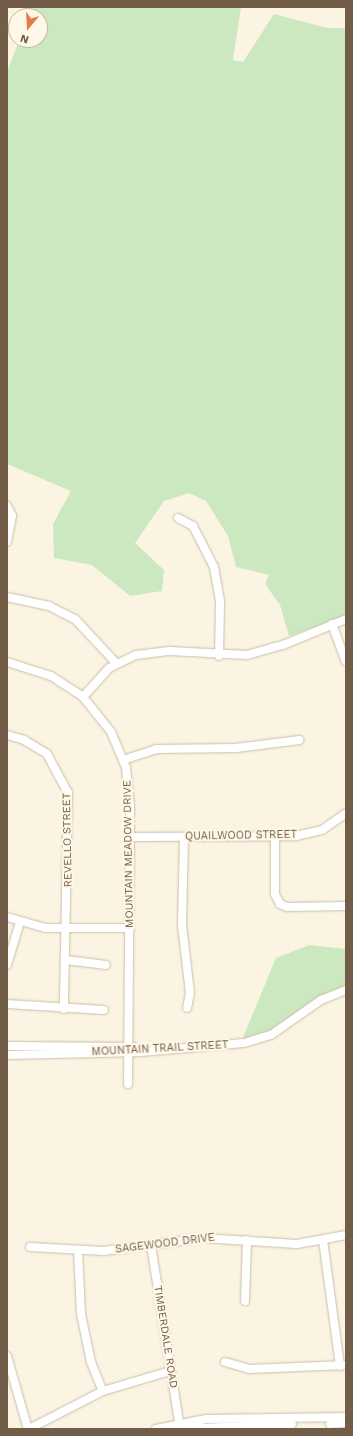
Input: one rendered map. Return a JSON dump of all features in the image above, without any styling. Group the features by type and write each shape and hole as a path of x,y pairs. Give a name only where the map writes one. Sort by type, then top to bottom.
{"street":[{"path":"7,506 12,516 7,542"},
{"path":"178,518 196,530 214,567 220,601 218,656"},
{"path":"7,596 49,606 75,618 116,663"},
{"path":"83,698 94,680 116,663 155,652 218,656 259,653 346,619"},
{"path":"332,624 346,662"},
{"name":"MOUNTAIN MEADOW DRIVE","path":"7,662 51,676 83,698 108,727 123,760 129,786 130,837 128,1084"},
{"name":"REVELLO STREET","path":"7,735 41,749 54,762 67,787 70,821 64,1008"},
{"path":"123,760 156,749 236,748 299,740"},
{"name":"QUAILWOOD STREET","path":"130,837 275,838 310,834 346,813"},
{"path":"184,837 182,925 190,993 187,1008"},
{"path":"275,838 275,894 280,904 287,907 346,906"},
{"path":"7,917 20,922 67,928 130,928"},
{"path":"7,965 20,922"},
{"path":"66,960 106,965"},
{"name":"MOUNTAIN TRAIL STREET","path":"7,1046 129,1050 188,1046 254,1037 276,1028 314,1000 346,986"},
{"name":"MOUNTAIN TRAIL STREET","path":"7,1055 212,1048 260,1039 321,1000 346,990"},
{"path":"7,1004 104,1010"},
{"name":"SAGEWOOD DRIVE","path":"30,1247 78,1250 151,1245 202,1238 297,1244 346,1235"},
{"path":"245,1301 248,1240"},
{"path":"225,1362 250,1369 343,1366 323,1240"},
{"name":"TIMBERDALE ROAD","path":"151,1245 179,1427"},
{"path":"78,1250 84,1329 103,1391"},
{"path":"7,1356 28,1429 103,1391 170,1371"},
{"path":"156,1429 346,1417"},
{"path":"179,1427 346,1423"}],"green space":[{"path":"241,7 233,60 243,62 274,14 327,28 346,28 346,616 289,636 280,605 265,584 269,575 236,567 228,536 206,501 189,493 164,501 135,543 164,570 162,591 130,596 92,565 54,558 53,524 71,491 7,464 7,72 16,48 48,48 48,8 31,8"},
{"path":"309,945 346,949 346,986 314,1000 276,1028 242,1040 276,958"}]}
